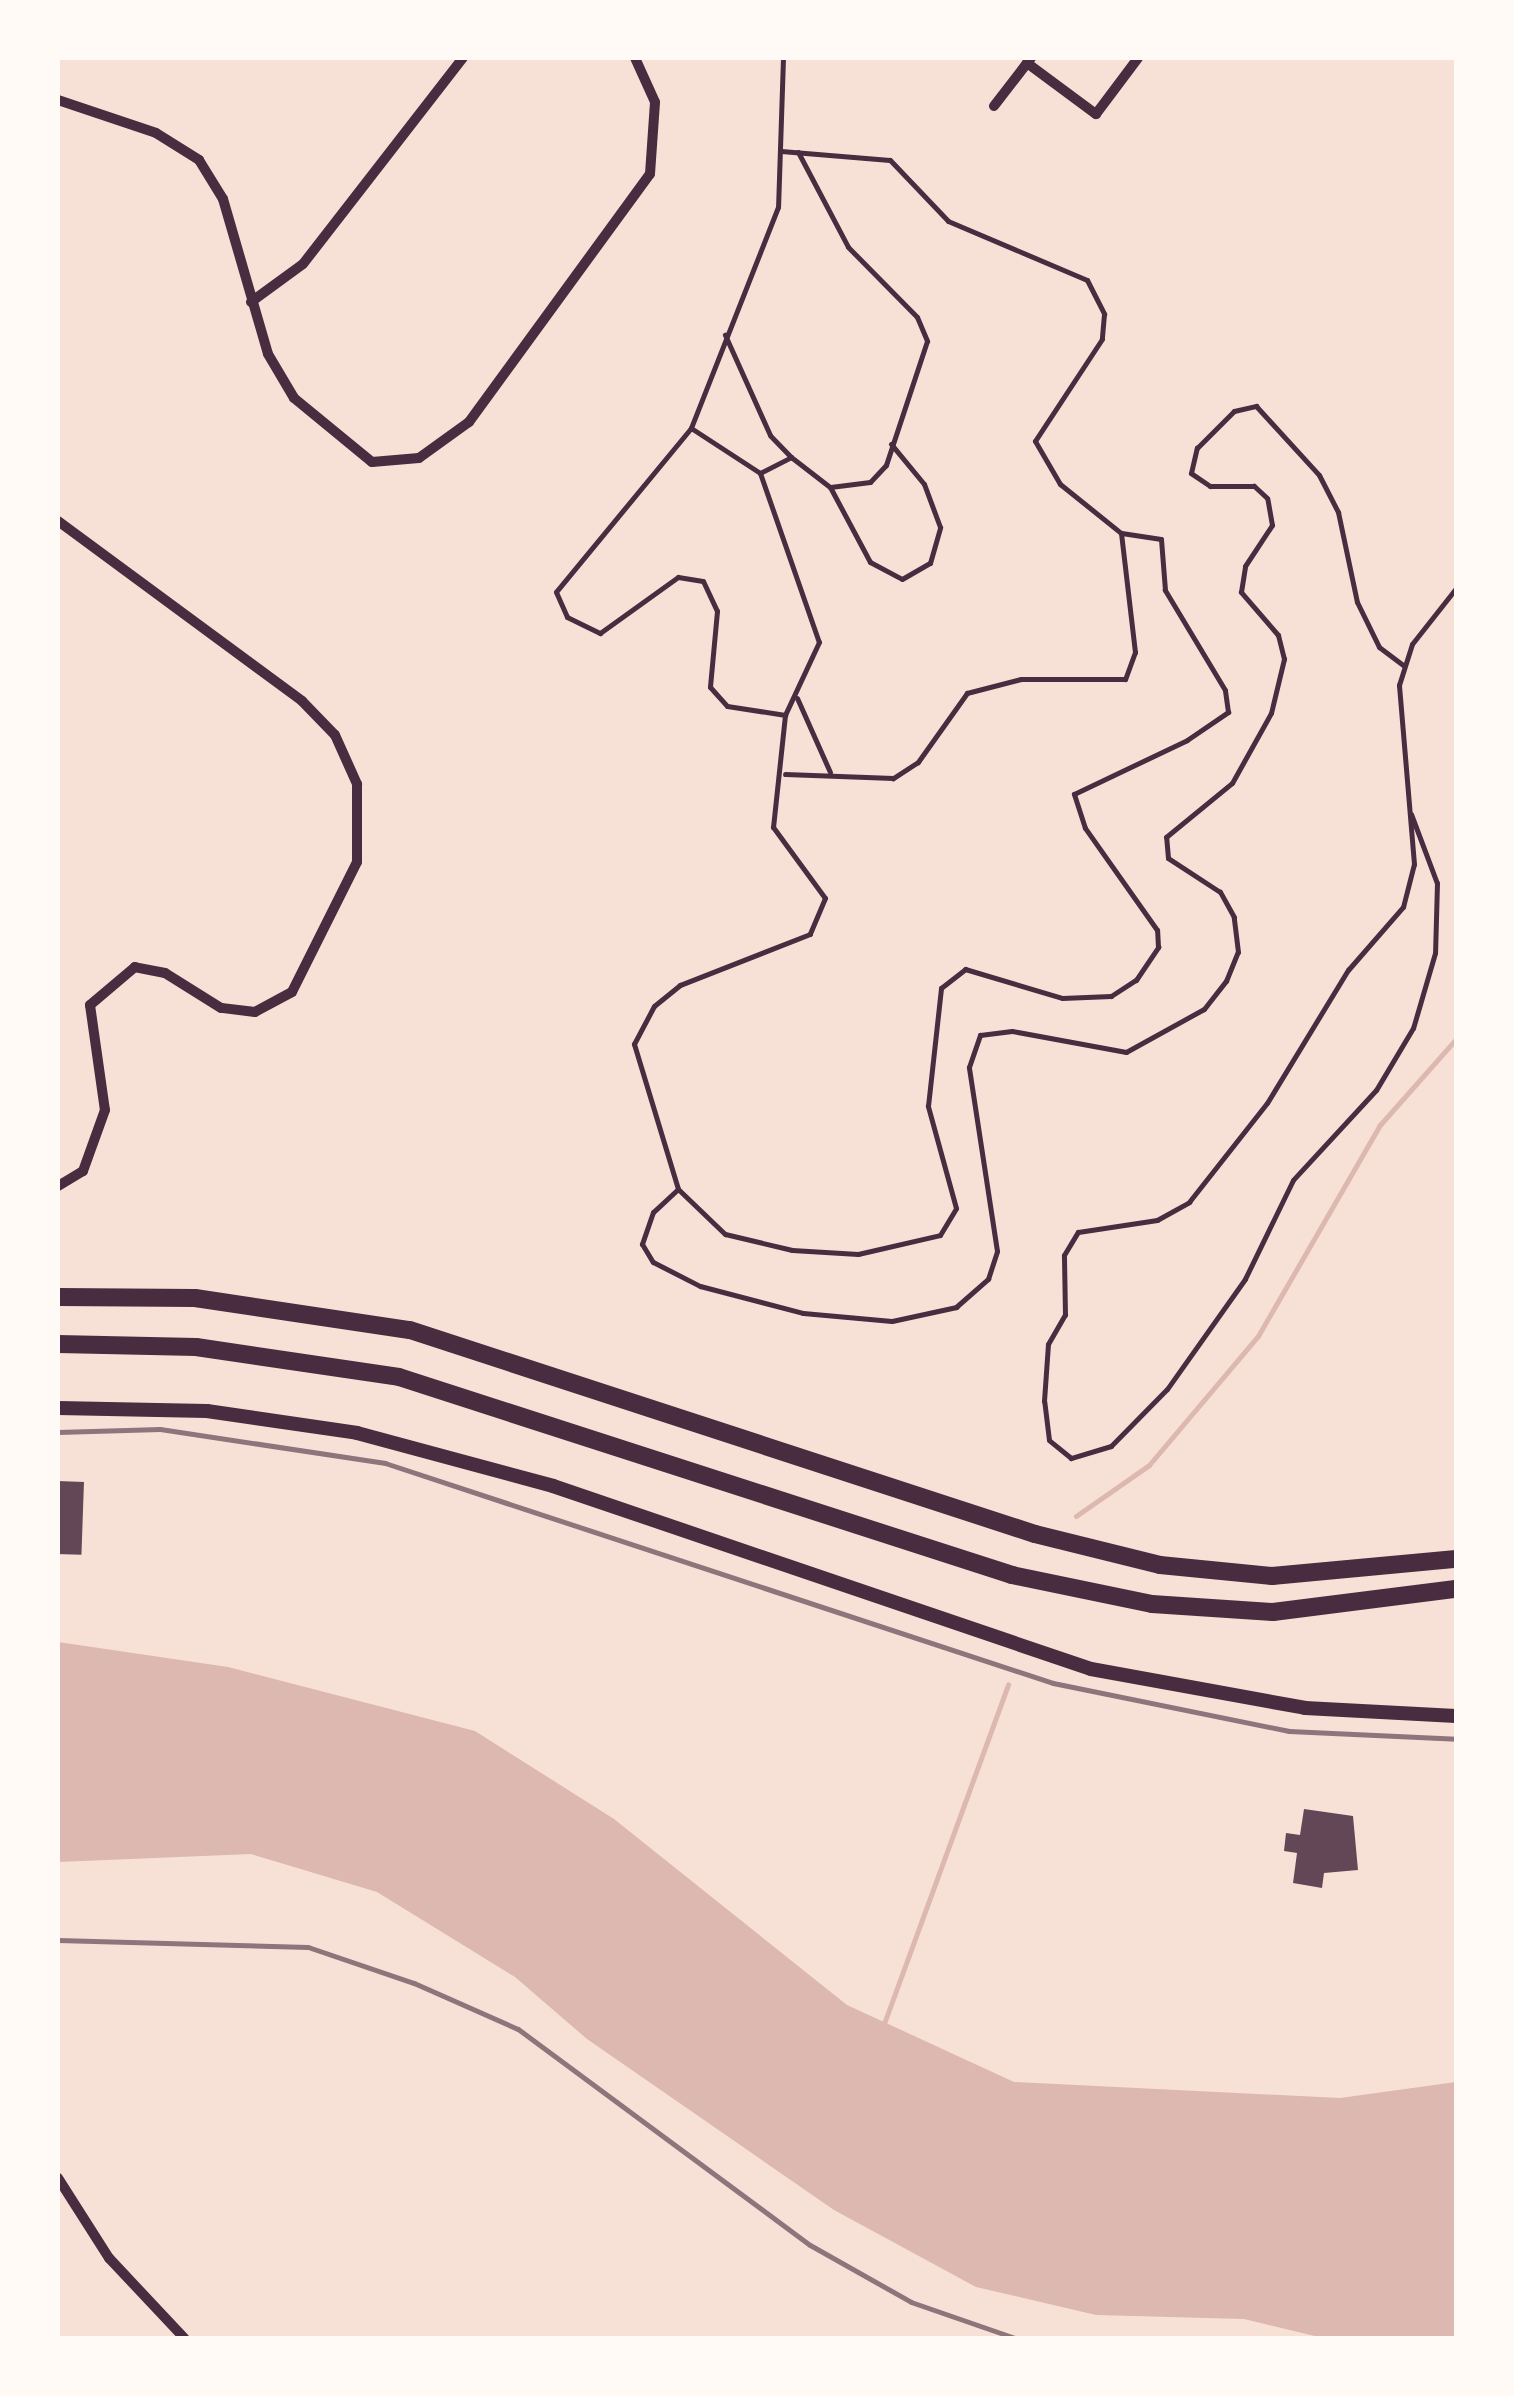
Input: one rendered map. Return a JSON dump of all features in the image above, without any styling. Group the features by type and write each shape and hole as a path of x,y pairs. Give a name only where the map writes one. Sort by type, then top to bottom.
{"highway":[{"path":"58,1297 195,1298 410,1330 1035,1534 1160,1565 1272,1576 1456,1559"},
{"path":"58,1344 196,1347 399,1377 1012,1575 1152,1604 1273,1612 1456,1589"}],"main road":[{"path":"58,1408 208,1412 357,1433 538,1482 1091,1669 1305,1708 1456,1716"}],"street":[{"path":"251,302 303,264 464,58"},
{"path":"58,100 156,132 199,160 223,199 251,302 294,398 372,462 419,458 446,442 650,174 655,102 635,58"},
{"path":"994,106 1029,60 1096,114 1138,58"},
{"path":"58,521 302,701 335,735 357,784 356,862 292,992 254,1012 221,1008 165,973 135,967 90,1005 105,1110 83,1172 58,1186"},
{"path":"58,2178 109,2258 184,2338"}],"lane":[{"path":"783,58 772,232 724,333 691,428 556,592 567,618 600,633 678,576 703,581 718,612 710,687 727,706 785,715"},
{"path":"691,428 760,473 817,628 797,698 785,715 785,774 770,803 773,826 816,875 823,914 810,934 680,985 654,1006 634,1044 678,1188 725,1234 792,1250 858,1254 940,1235 956,1192 928,1106 927,1066 934,1004 950,974 982,971 1078,998 1110,996 1150,961 1157,930 1079,818 1074,794 1228,712 1208,655 1165,590 1161,540 1121,533 1060,484 1036,441 1102,339 1104,314 1087,280 948,221 890,160 780,151"},
{"path":"798,152 848,247 924,329 891,444 870,482 830,487"},
{"path":"724,333 770,435 830,487 870,562 916,577 939,550 940,527 924,484 891,444"},
{"path":"678,1188 642,1230 653,1262 670,1274 803,1313 892,1321 956,1306 988,1279 997,1251 969,1067 980,1035 1012,1031 1126,1052 1204,1009 1226,980 1238,952 1234,916 1220,892 1168,858 1166,836 1232,783 1272,713 1284,659 1278,634 1241,592 1244,566 1272,524 1267,498 1254,486 1210,486 1191,473 1197,448 1234,412 1256,406 1319,475 1338,512 1356,602 1380,648 1403,665"},
{"path":"760,473 791,457"},
{"path":"785,774 830,772 893,778 918,762 967,693 997,683 1125,679 1135,652 1121,533"},
{"path":"1411,814 1438,883 1435,953 1413,1028 1376,1090 1294,1180 1245,1279 1167,1389 1111,1446 1072,1458 1049,1440 1044,1401 1048,1344 1066,1315 1064,1254 1078,1232 1173,1213 1225,1162 1338,984 1403,906 1412,886 1403,665 1456,588"},
{"path":"797,698 830,772"}],"shaded area":[{"path":"58,1642 228,1667 475,1731 614,1819 847,2005 1014,2082 1340,2098 1456,2082 1456,2338 1323,2338 1244,2319 1096,2315 976,2287 834,2210 587,2039 515,1977 377,1892 251,1854 58,1862"}],"building":[{"path":"58,1481 84,1482 81,1555 58,1554"},
{"path":"1304,1809 1353,1816 1358,1870 1324,1873 1322,1888 1293,1883 1297,1853 1284,1851 1286,1833 1300,1835"}],"waterway":[{"path":"1076,1516 1149,1465 1258,1336 1379,1126 1456,1039"},
{"path":"882,2029 1008,1684"}],"railway":[{"path":"58,1432 160,1429 385,1463 1053,1683 1289,1731 1456,1739"},
{"path":"58,1940 308,1947 414,1983 518,2029 810,2245 911,2302 1015,2338"}]}
